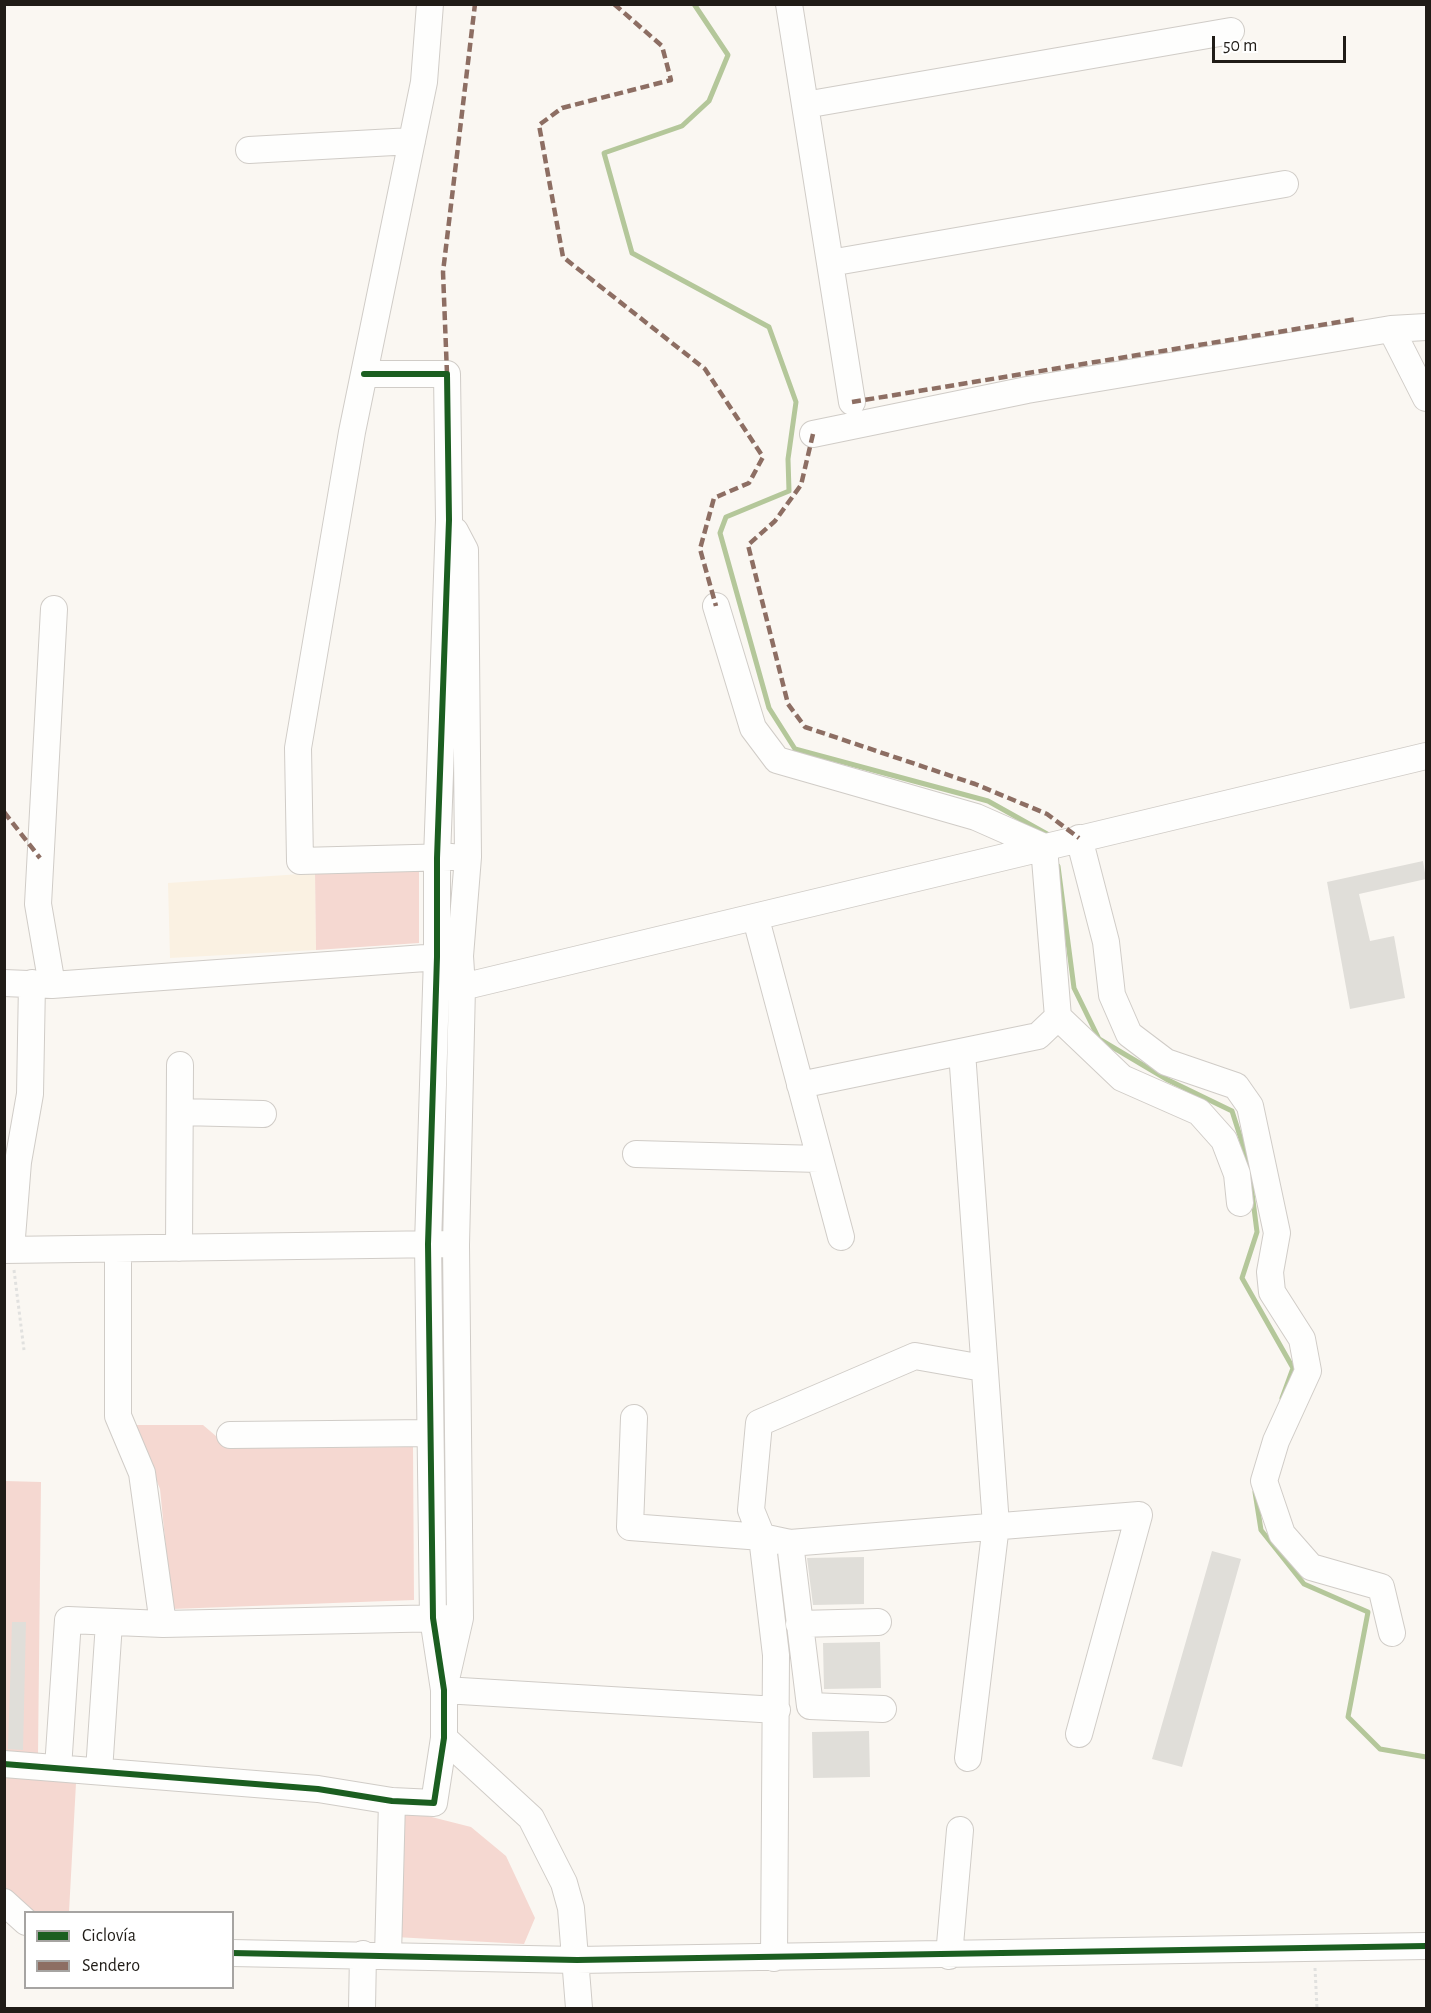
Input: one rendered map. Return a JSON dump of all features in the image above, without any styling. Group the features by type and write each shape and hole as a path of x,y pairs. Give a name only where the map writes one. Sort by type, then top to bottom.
{"street":[{"path":"430,4 424,82 364,374 298,748 300,861 468,856"},
{"path":"789,4 852,402"},
{"path":"805,105 1231,31"},
{"path":"249,150 412,141"},
{"path":"830,263 1285,184"},
{"path":"813,434 1027,390 1391,329 1426,327"},
{"path":"1391,329 1426,398"},
{"path":"364,374 447,374 449,520 436,858 448,956 462,987 456,1245 460,1618 444,1690"},
{"path":"4,1764 318,1789 392,1801 434,1803 444,1738 444,1690 433,1618 430,1433 428,1244 436,986 448,956 468,856 465,550 449,520"},
{"path":"717,606 753,728 777,760 976,817 1057,844 1106,942 1112,995 1129,1034 1166,1062 1236,1086 1250,1106 1277,1233 1270,1272 1272,1292 1302,1339 1308,1371 1276,1441 1264,1482 1282,1534 1311,1566 1382,1587 1392,1633"},
{"path":"54,609 38,904 42,984 30,1094 18,1162 8,1250 456,1245"},
{"path":"436,986 462,987 1426,756"},
{"path":"1057,844 1058,1017 1122,1078 1199,1112 1224,1140 1237,1174 1240,1203"},
{"path":"756,918 841,1237"},
{"path":"4,983 42,984 448,956"},
{"path":"800,1085 1038,1036 1058,1017"},
{"path":"962,1052 996,1525 968,1758"},
{"path":"179,1248 180,1065"},
{"path":"180,1112 262,1114"},
{"path":"636,1154 819,1159"},
{"path":"118,1249 118,1416 142,1473 163,1623"},
{"path":"774,1958 776,1655 762,1536 751,1510 759,1423 915,1356 983,1368"},
{"path":"634,1418 630,1527 762,1536 790,1543 1138,1515 1079,1734"},
{"path":"230,1435 430,1433"},
{"path":"790,1543 810,1706 883,1709"},
{"path":"58,1768 68,1620 163,1623 460,1618"},
{"path":"799,1624 878,1622"},
{"path":"99,1771 109,1623"},
{"path":"444,1690 777,1710"},
{"path":"444,1738 531,1818 564,1883 571,1908 577,1960 579,2008"},
{"path":"362,2008 375,1954 392,1801"},
{"path":"949,1956 960,1830"},
{"path":"4,1902 24,1920"},
{"path":"234,1953 375,1954 577,1960 949,1956 1426,1946"}],"path":[{"path":"8,1250 24,1350"},
{"path":"1314,1948 1317,2008"}],"shaded area":[{"path":"419,869 419,943 316,950 315,873"},
{"path":"315,873 316,950 170,958 168,883"},
{"path":"134,1425 203,1425 230,1448 413,1447 414,1600 172,1609 160,1489"},
{"path":"5,1481 41,1482 38,1754 5,1753"},
{"path":"4,1777 76,1783 69,1911 29,1911 5,1887"},
{"path":"400,1809 471,1827 506,1856 535,1918 524,1944 395,1937"}],"building":[{"path":"1423,861 1426,879 1359,894 1370,941 1394,936 1405,998 1350,1009 1327,882"},
{"path":"1212,1551 1241,1559 1182,1767 1152,1759"},
{"path":"864,1557 864,1604 813,1605 807,1558"},
{"path":"12,1622 26,1622 23,1750 8,1749"},
{"path":"880,1642 881,1688 824,1689 823,1643"},
{"path":"869,1731 870,1777 813,1778 812,1732"}],"waterway":[{"path":"694,4 728,55 709,101 682,126 604,153 632,253 769,327 796,402 788,459 789,491 726,517 720,533 769,708 795,749 988,801 1047,834 1049,840"},
{"path":"1058,866 1074,988 1099,1039 1168,1080 1232,1111 1248,1161 1257,1232 1242,1278 1293,1368 1282,1398"},
{"path":"1255,1492 1261,1530 1304,1584 1368,1612 1348,1717 1380,1749 1426,1757"}],"marked path":[{"path":"447,374 443,272 475,4"},
{"path":"614,4 662,46 671,80 562,108 539,125 563,257 705,369 763,457 749,483 714,498 700,549 716,606"},
{"path":"852,402 1357,319"},
{"path":"813,434 801,485 775,521 748,545 788,704 805,727 975,784 1047,814 1079,838"},
{"path":"4,812 40,858"}],"cycle path":[{"path":"4,1764 318,1789 392,1801 434,1803 444,1738 444,1690 433,1618 428,1244 437,957 437,858 449,520 447,374 364,374"},
{"path":"234,1953 577,1960 1426,1946"}]}
